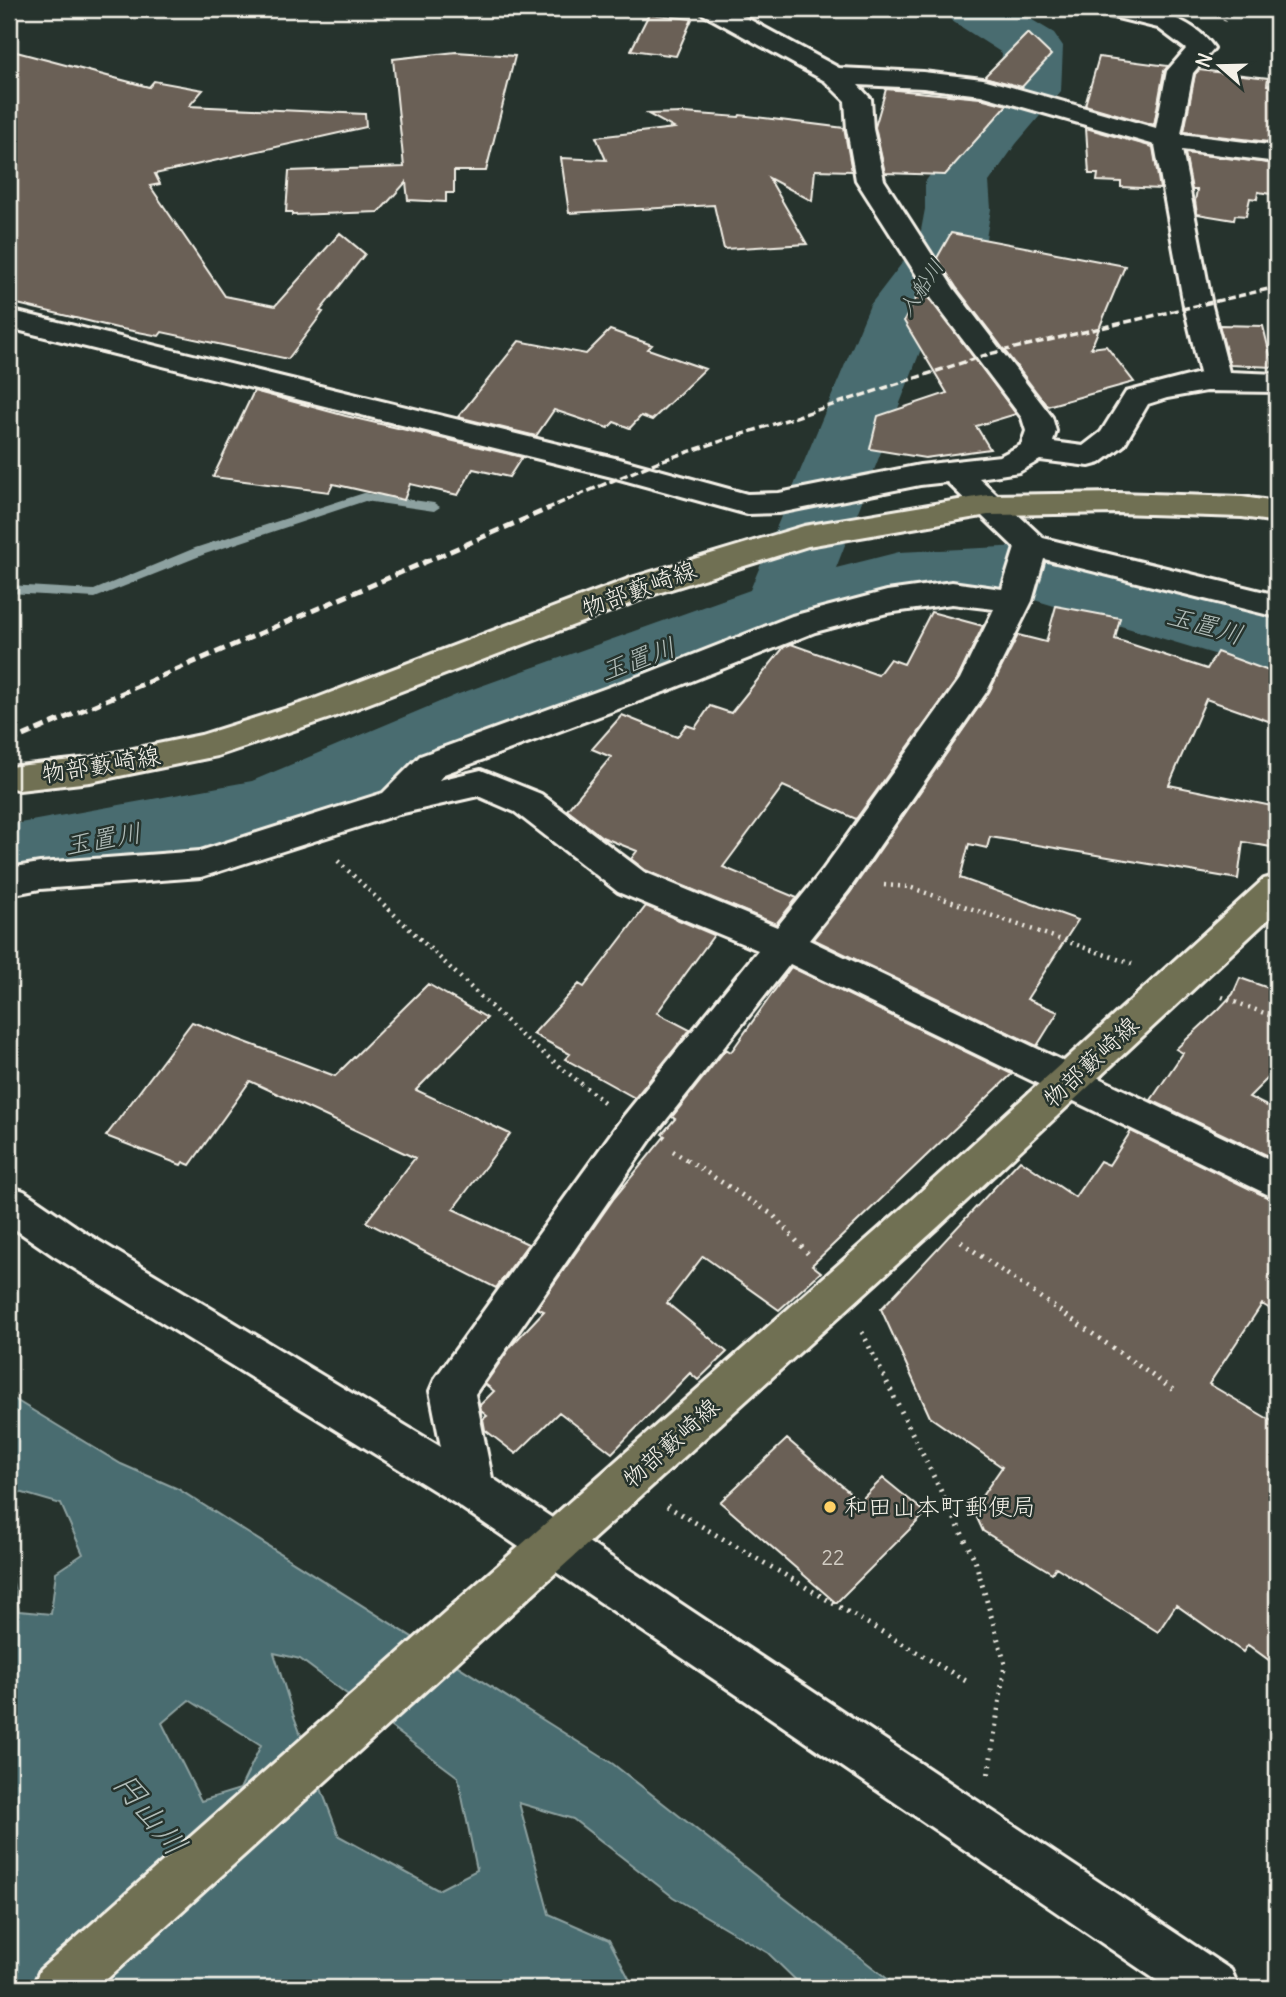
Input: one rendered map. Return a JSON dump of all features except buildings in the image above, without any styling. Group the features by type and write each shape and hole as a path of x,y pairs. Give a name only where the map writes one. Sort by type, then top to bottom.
{"main road":[{"name":"物部藪崎線","path":"19,777 90,769 205,747 321,709 643,586 804,536 988,505 1118,503 1277,512"},
{"name":"物部藪崎線","path":"58,1988 626,1483 1071,1082 1277,889"}],"street":[{"path":"712,9 834,76 858,99 860,129 870,180 942,293 1037,416 1041,431 1035,450"},
{"path":"1110,9 1167,23 1200,48 1180,71 1167,140 1198,306 1216,379"},
{"path":"834,76 923,80 983,87 1167,140 1277,154"},
{"path":"9,319 610,466 747,504 779,503 920,475 1008,465 1035,450 1089,456 1113,438 1137,398 1172,385 1216,379 1277,383"},
{"path":"954,472 1032,546 1277,606"},
{"path":"472,1490 452,1391 636,1128 835,881 975,683 1015,601 1032,546"},
{"path":"396,802 432,765 657,682 804,624 887,602 951,593 1015,601"},
{"path":"9,881 40,876 201,864 396,802 481,783 528,803 631,882 782,944 1277,1182"},
{"path":"9,1203 80,1251 472,1490 541,1559 979,1830 1213,1988"}],"path":[{"path":"306,830 522,1035 636,1128 773,1215 841,1289 975,1560 1005,1664 979,1830"},
{"path":"835,881 909,887 1180,981 1277,1018"},
{"path":"923,1215 1176,1392"},
{"path":"626,1483 966,1681"}],"water":[{"name":"円山川","path":"9,1396 121,1464 178,1489 613,1764 899,1988 804,1988 768,1953 673,1897 573,1819 519,1803 549,1914 609,1940 634,1988 9,1988 9,1564 19,1611 51,1614 56,1572 83,1554 61,1504 9,1489","holes":["274,1653 300,1659 458,1777 477,1870 438,1890 339,1836 293,1714","189,1700 261,1745 240,1789 201,1801 162,1723"]}],"waterway":[{"name":"入船川","path":"782,607 904,305 952,244 958,209 957,182 994,131 1030,91 1033,46 973,9"},
{"path":"9,589 95,594 200,551 364,497 434,507"},
{"name":"玉置川","path":"782,607 899,577 1023,571 1277,646"},
{"name":"玉置川","path":"9,856 267,808 485,715 782,607"}],"railway":[{"path":"546,509 657,462 989,354 1277,287"},
{"path":"9,742 550,508"}],"place":[{"name":"和田山本町郵便局","path":"830,1507"}]}
